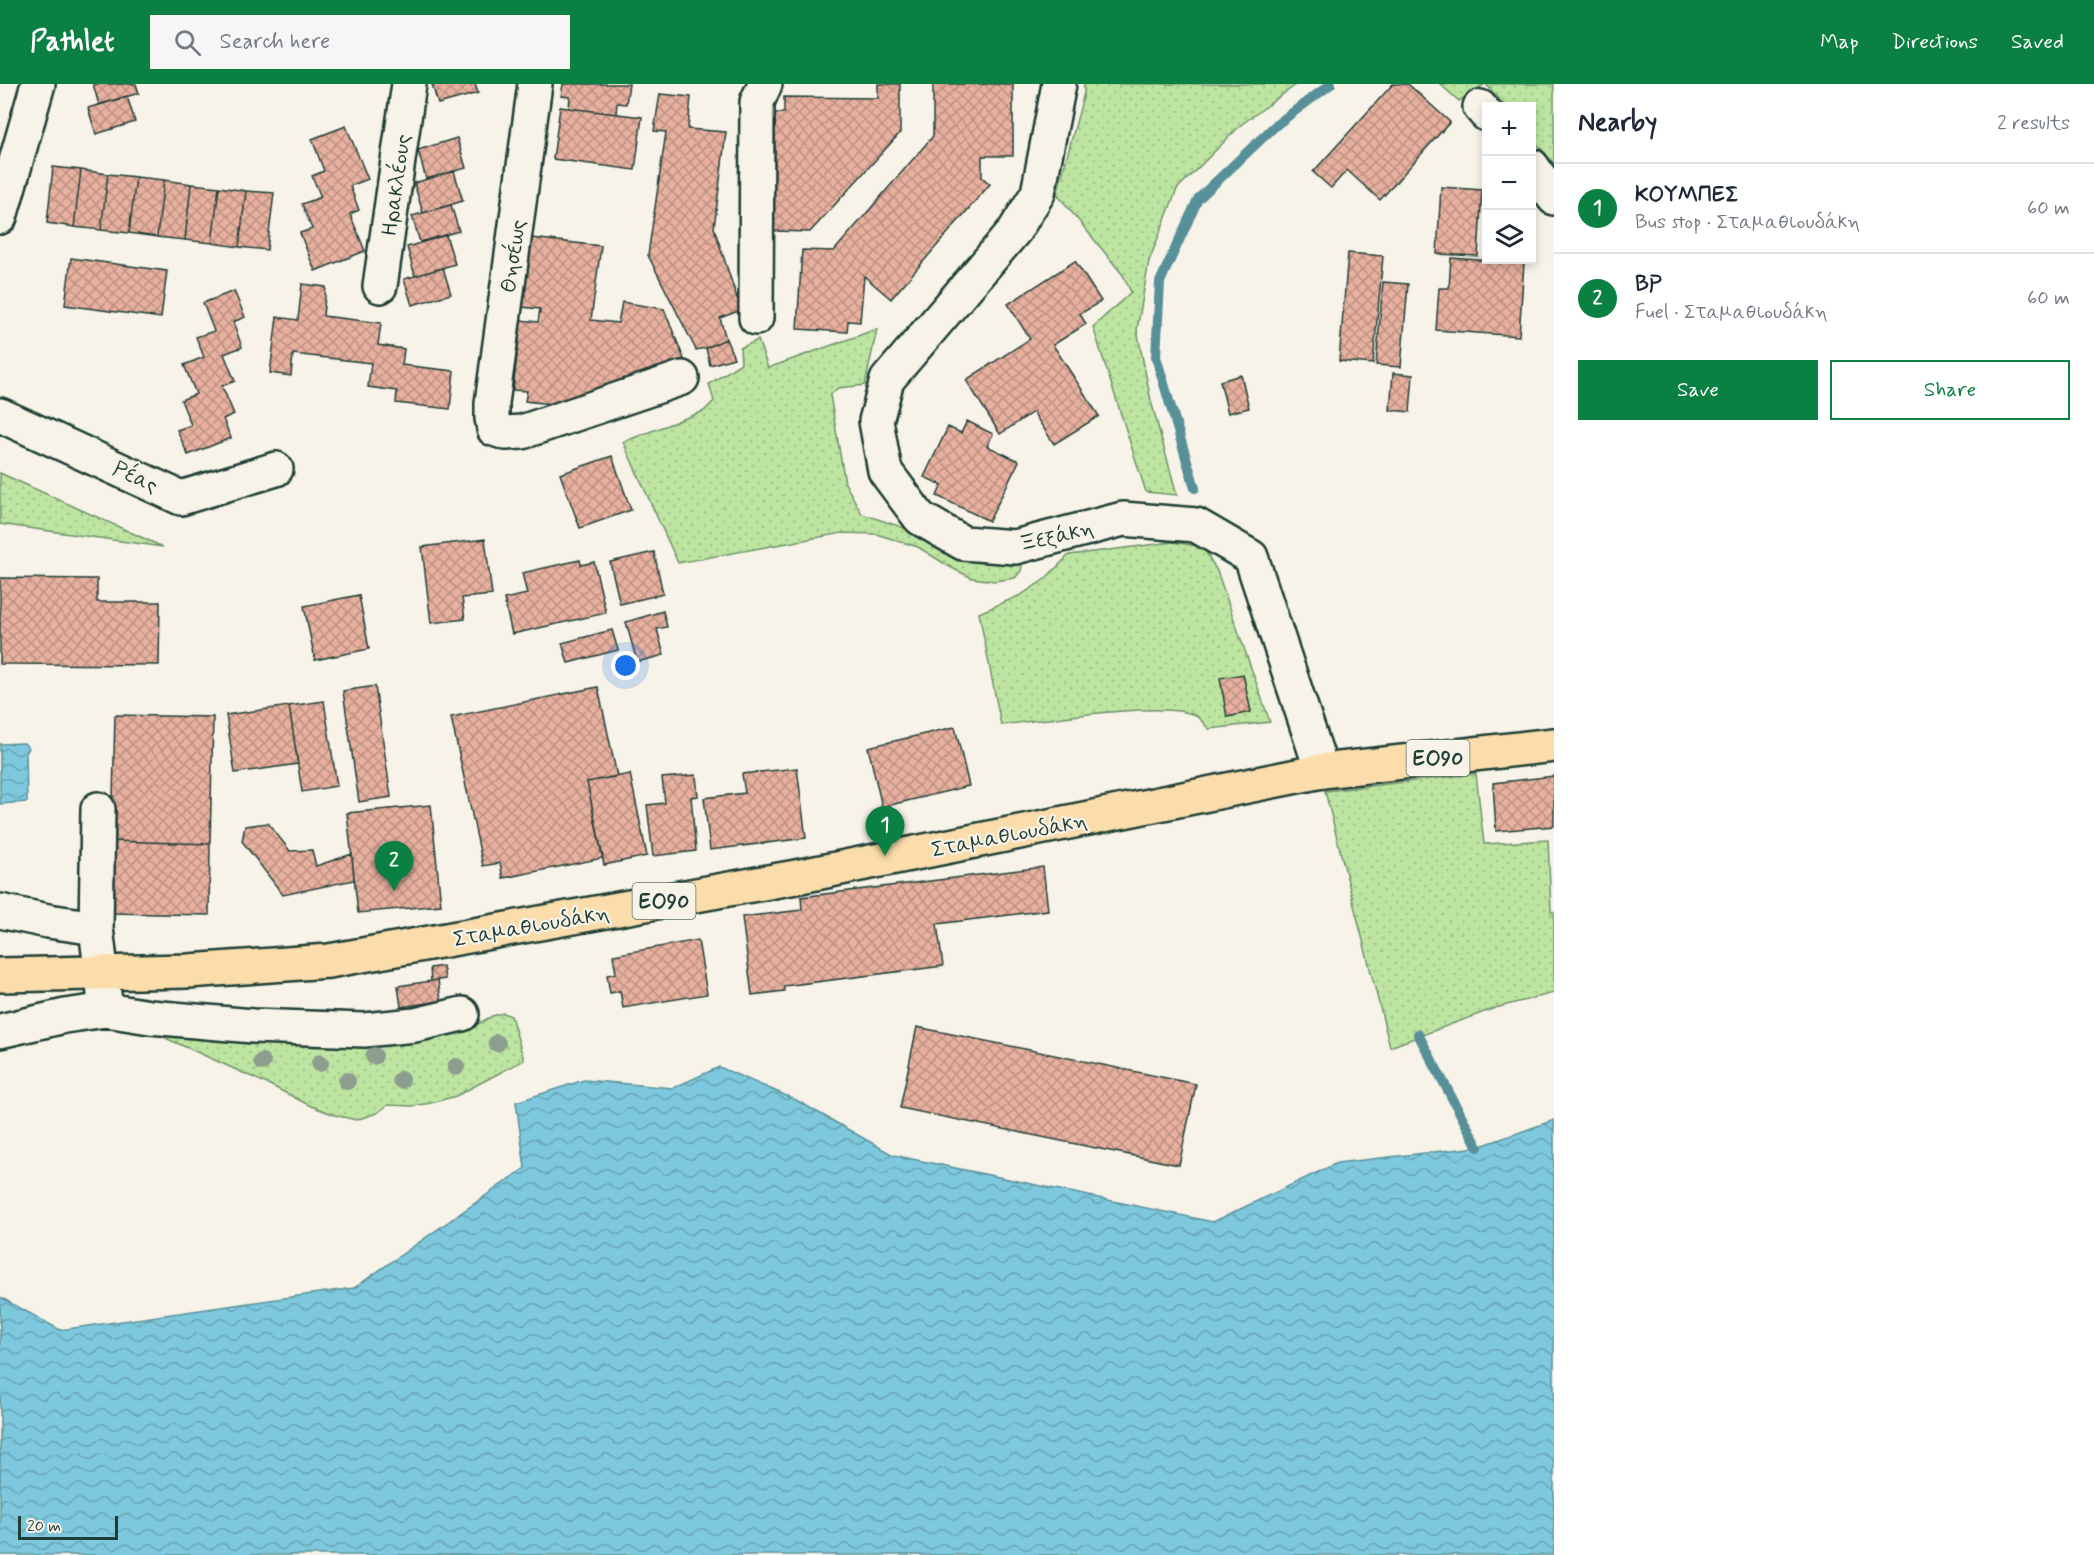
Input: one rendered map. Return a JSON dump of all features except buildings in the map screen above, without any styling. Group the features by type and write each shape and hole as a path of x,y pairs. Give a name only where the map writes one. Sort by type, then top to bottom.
{"main road":[{"name":"Σταμαθιουδάκη","path":"0,975 188,971 329,961 796,877 1322,771 1554,745"}],"street":[{"path":"0,217 38,84"},
{"name":"Ηρακλέους","path":"380,286 409,84"},
{"name":"Θησέως","path":"535,84 492,403 494,429 506,433 522,432 682,378"},
{"path":"756,318 757,102 765,84"},
{"name":"Ξεξάκη","path":"1059,84 1038,193 1015,230 887,380 876,421 885,471 920,518 963,543 1015,547 1124,519 1196,525 1251,557 1322,771"},
{"path":"1536,172 1554,198"},
{"name":"Ρέας","path":"0,415 181,498 276,469"},
{"path":"98,809 96,928 106,1010"},
{"path":"0,910 48,921 96,928"},
{"path":"0,1031 64,1016 106,1010 150,1017 253,1026 364,1030 416,1024 462,1014"}],"green space":[{"path":"1084,84 1297,84 1242,124 1177,189 1149,261 1137,330 1151,401 1177,495 1146,492 1093,327 1131,292 1123,275 1057,194 1084,93"},
{"path":"1440,84 1485,84 1459,101"},
{"path":"1486,84 1554,84 1554,164 1536,143 1536,102 1502,102"},
{"path":"877,329 865,385 838,388 830,395 845,483 862,514 917,532 954,550 1022,565 1021,571 1015,578 995,581 972,578 918,547 876,534 842,533 678,563 623,442 704,411 714,401 709,384 741,363 740,348 758,340 768,368"},
{"path":"0,473 163,547 0,524"},
{"path":"1173,542 1203,547 1217,571 1270,722 1209,729 1196,716 1182,711 1132,710 1001,725 979,613 1021,595 1045,579 1069,555"},
{"path":"1476,774 1484,844 1548,840 1551,912 1554,912 1554,993 1495,1008 1390,1047 1325,791"},
{"path":"503,1013 511,1016 524,1060 456,1096 412,1106 388,1105 377,1113 356,1120 311,1106 150,1031 406,1044 471,1028 492,1016"}],"water":[{"path":"24,743 29,748 26,753 27,802 0,804 0,744"},
{"path":"719,1067 796,1100 893,1155 1213,1222 1337,1163 1478,1147 1554,1120 1554,1555 0,1555 0,1297 60,1330 354,1288 525,1168 516,1102 584,1080 673,1088"}],"waterway":[{"path":"1195,488 1156,357 1160,282 1198,199 1276,125 1331,84"},
{"path":"1418,1034 1478,1147"}],"place":[{"name":"ΚΟΥΜΠΕΣ","path":"885,856"},
{"name":"BP","path":"394,891"}]}
